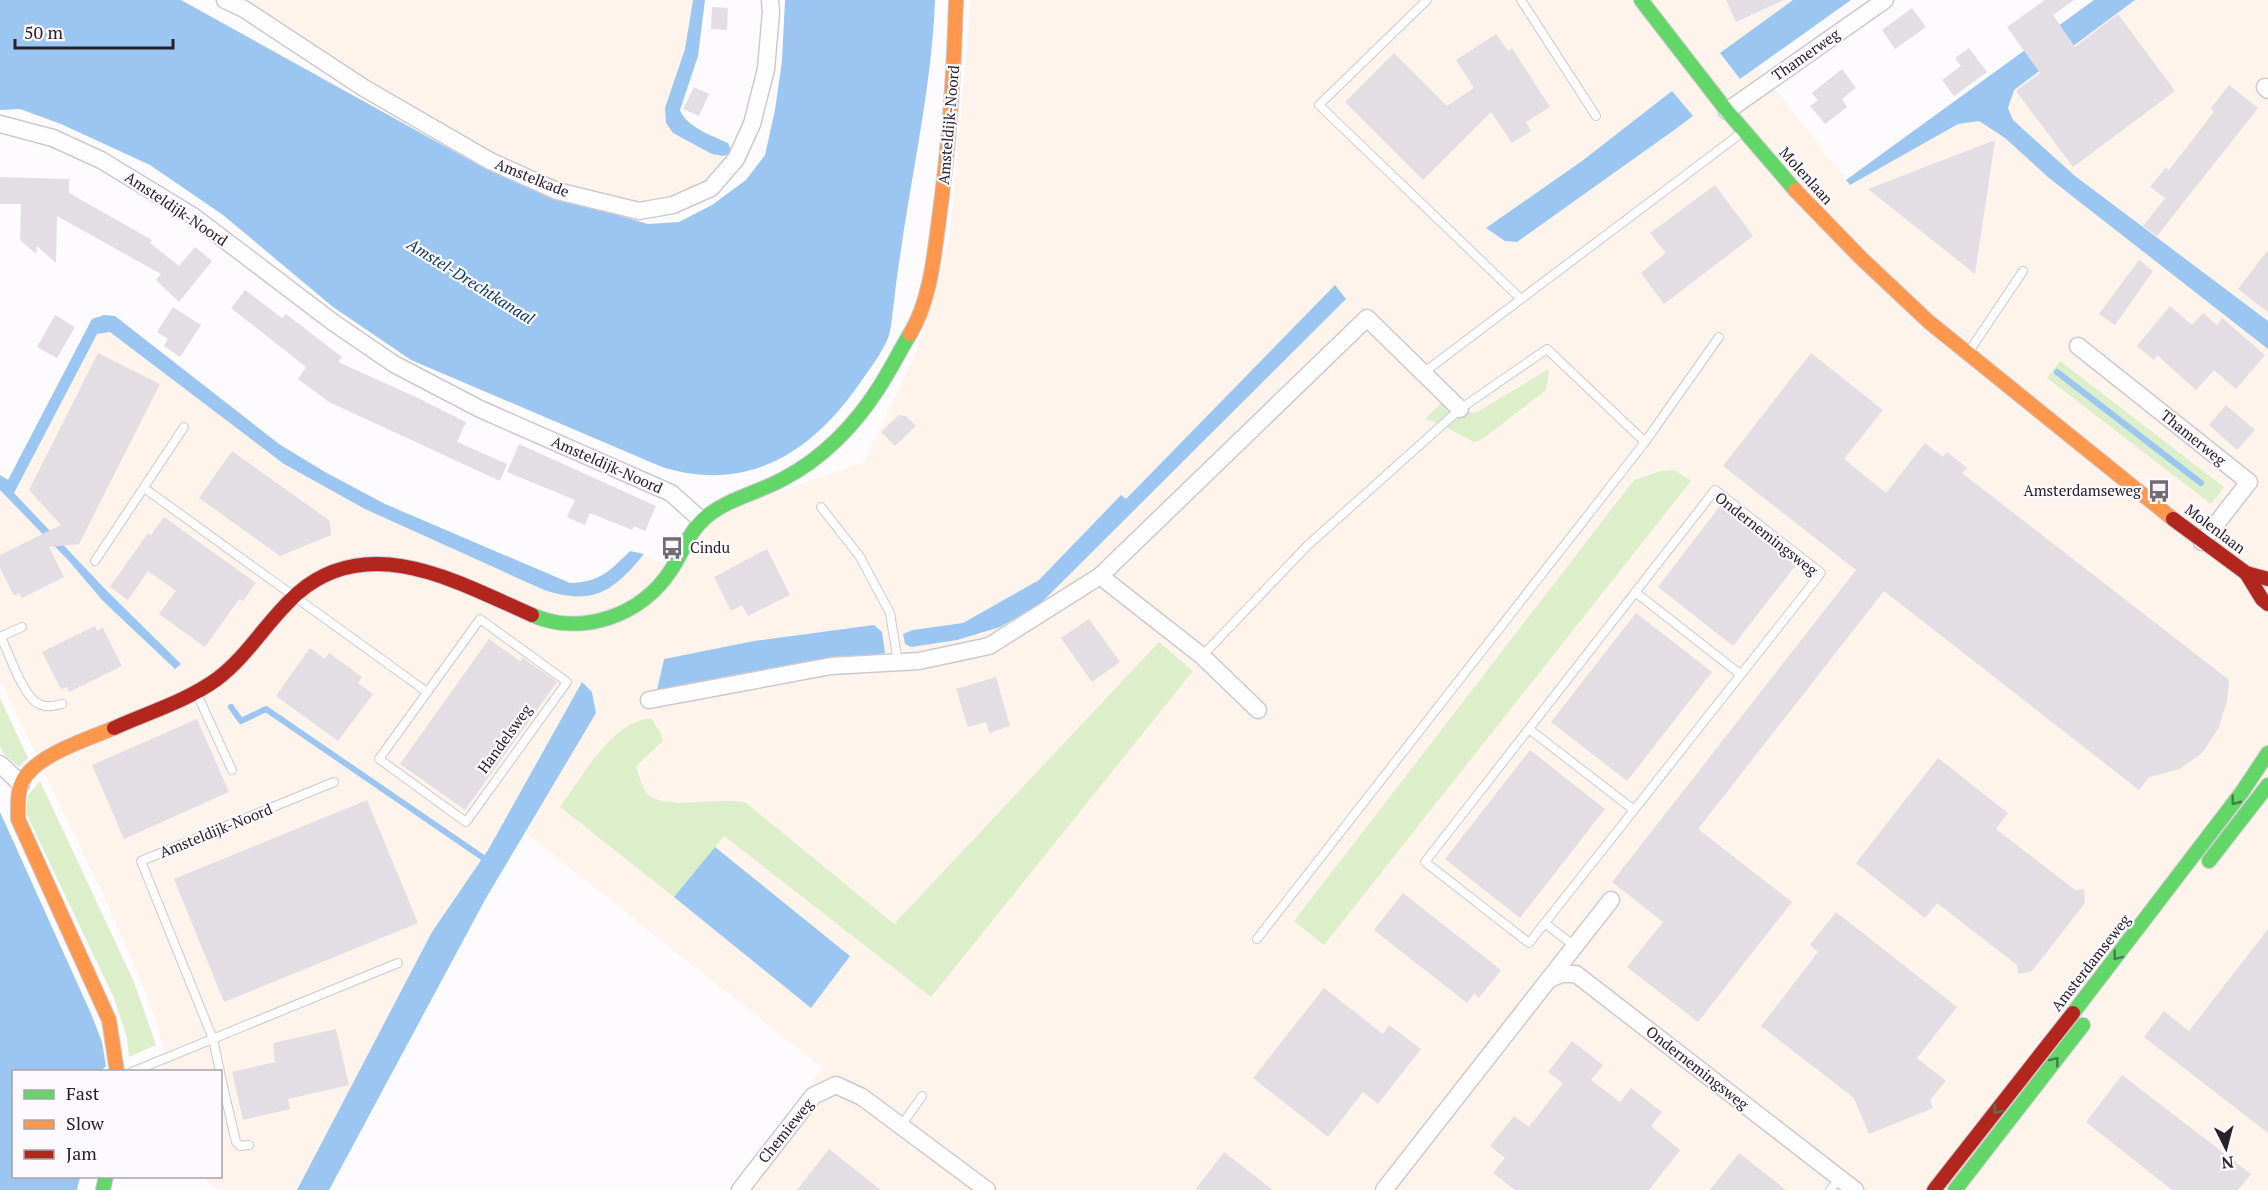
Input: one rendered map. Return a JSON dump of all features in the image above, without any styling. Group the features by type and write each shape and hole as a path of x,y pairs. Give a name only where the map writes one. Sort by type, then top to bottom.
{"street":[{"name":"Amstelkade","path":"225,0 244,9 364,88 490,161 557,191 639,211 673,205 711,188 736,159 752,124 766,69 770,0"},
{"name":"Amsteldijk-Noord","path":"0,124 53,138 101,160 193,216 334,323 394,364 480,409 671,493 701,520 731,500 784,479 830,446 867,407 918,320 936,247 946,172 956,0"},
{"name":"Molenlaan","path":"1641,0 1727,111 1799,195 1929,322 2202,542 2246,573 2268,579"},
{"name":"Thamerweg","path":"1727,111 1885,0"},
{"path":"649,700 831,666 919,661 989,646 1100,576 1367,318 1460,409"},
{"name":"Thamerweg","path":"2078,346 2249,482 2202,542"},
{"path":"117,1070 109,1020 18,819 21,784 30,771 54,754 216,680 244,655 294,596 312,580 339,568 371,562 413,566 548,622 567,626 606,620 631,608 655,592 670,572 701,520"},
{"name":"Molenlaan","path":"2246,573 2262,599 2268,604"},
{"path":"1100,576 1202,656 1258,710"},
{"name":"Amsterdamseweg","path":"1934,1190 2131,939 2242,792 2268,753"},
{"path":"0,764 21,784"},
{"path":"2204,869 2268,785"},
{"path":"1384,1190 1611,900"},
{"name":"Ondernemingsweg","path":"1549,979 1562,974 1576,974 1835,1184 1855,1190"},
{"path":"1955,1190 2089,1017"},
{"name":"Chemieweg","path":"740,1190 813,1096 836,1084 862,1097 987,1190"}],"lane":[{"path":"1427,0 1319,105 1521,300"},
{"path":"1521,0 1596,116"},
{"path":"1423,373 1745,131"},
{"path":"1967,353 2023,271"},
{"path":"1257,939 1645,442 1719,338"},
{"path":"1202,656 1307,546 1460,409 1547,349 1645,442"},
{"path":"95,561 184,427"},
{"path":"144,488 427,692"},
{"name":"Ondernemingsweg","path":"1715,490 1821,573 1529,943 1425,862 1635,592 1715,490"},
{"path":"821,507 860,557 890,613 898,662"},
{"path":"1635,592 1740,674"},
{"name":"Handelsweg","path":"480,619 567,682 466,822 379,759 427,692 480,619"},
{"path":"22,627 1,637 27,694 37,704 49,707 62,704"},
{"path":"195,690 232,770"},
{"path":"1529,729 1634,810"},
{"name":"Amsteldijk-Noord","path":"220,1070 213,1039 141,861 334,782"},
{"path":"1545,923 1574,946"},
{"path":"135,1070 398,963"},
{"name":"Amsteldijk-Noord","path":"222,1081 236,1142 240,1146 249,1145"},
{"path":"901,1126 922,1096"}],"shaded area":[{"path":"248,0 693,0 685,49 665,108 723,156 729,154 710,178 691,191 664,200 631,203 556,184 493,156 366,79"},
{"path":"971,0 1824,0 1748,54 1847,181 2107,0 2268,0 2268,1190 730,1190 822,1068 519,828 318,1190 221,1190 202,1178 222,1178 222,1070 163,1070 163,1044 142,983 104,897 0,680 0,481 10,484 96,324 115,322 287,459 376,508 573,591 607,579 641,554 665,565 718,513 864,462 917,351 949,242"}],"green space":[{"path":"2060,361 2224,487 2211,504 2047,378"},
{"path":"1549,369 1546,390 1481,440 1474,442 1425,419 1444,400 1463,411 1475,413"},
{"path":"1674,470 1691,481 1324,945 1294,921 1634,480 1661,471"},
{"path":"1159,642 1193,671 931,997 724,836 674,897 560,807 589,764 615,735 638,721 651,718 663,741 636,766 641,783 653,798 677,802 735,801 746,803 894,924"},
{"path":"0,698 28,758 19,767 3,753 0,746"},
{"path":"40,781 134,982 156,1045 129,1057 127,1038 114,998 26,813 28,795"}],"water":[{"name":"Amstel-Drechtkanaal","path":"0,0 181,0 484,168 544,194 648,224 679,222 712,205 746,180 765,155 775,110 782,61 785,0 935,0 926,91 888,338 876,360 843,405 823,427 801,446 777,460 751,470 723,475 694,474 662,467 411,360 333,307 223,215 150,165 61,124 20,109 0,110"},
{"path":"693,0 705,0 698,56 680,110 694,126 728,143 731,150 729,154 723,156 712,154 673,133 666,123 665,108 685,49"},
{"path":"1793,0 1851,0 1740,79 1720,53"},
{"path":"2094,0 2135,0 2014,90 2008,108 2013,120 2075,176 2268,321 2268,349 2049,178 2005,138 1979,121 1958,124 1850,185 1846,180"},
{"path":"1672,91 1693,116 1677,128 1517,242 1505,241 1486,228 1582,161"},
{"path":"1335,285 1346,299 1041,603 1000,627 957,640 911,647 905,644 903,634 913,630 963,623 1039,580 1121,495 1126,499"},
{"path":"104,315 115,316 279,444 385,504 570,583 597,578 630,551 644,554 622,578 601,592 589,596 576,596 544,590 365,509 284,464 110,332 97,334 14,493 106,590 181,664 175,669 103,601 68,560 0,490 0,475 8,480 92,319"},
{"path":"874,625 882,632 885,653 657,690 664,659 754,641"},
{"path":"582,682 592,692 596,713 486,898 329,1190 297,1190 432,932 488,850"},
{"path":"0,812 92,1016 102,1042 106,1066 102,1070 12,1070 12,1178 80,1178 77,1190 0,1190"},
{"path":"715,847 850,956 811,1008 674,897"}],"building":[{"path":"1726,0 1784,0 1736,22"},
{"path":"2045,0 2074,0 2053,15 2075,47 2118,14 2175,91 2073,167 2016,91 2040,73 2007,27"},
{"path":"712,7 728,8 727,30 711,29"},
{"path":"1912,8 1926,27 1895,49 1882,30"},
{"path":"1496,34 1508,51 1512,48 1550,107 1526,122 1531,131 1512,143 1491,112 1423,180 1345,102 1394,53 1447,106 1474,88 1456,60"},
{"path":"1969,48 1987,72 1954,96 1942,80 1961,66 1955,58"},
{"path":"1842,69 1856,88 1842,99 1847,107 1825,124 1810,106 1818,100 1812,93"},
{"path":"2229,85 2258,108 2157,236 2143,226 2165,198 2150,187 2166,167 2169,170 2214,112 2211,108"},
{"path":"694,87 709,94 699,116 683,109"},
{"path":"1995,140 1975,274 1868,189"},
{"path":"0,177 69,179 69,193 152,240 150,243 179,266 195,247 212,261 179,302 156,280 161,274 57,216 56,263 37,246 36,254 20,240 21,204 0,204"},
{"path":"1715,185 1753,236 1664,304 1641,273 1666,253 1650,233"},
{"path":"2268,250 2268,312 2238,289"},
{"path":"2139,260 2153,271 2115,325 2099,314"},
{"path":"245,290 282,318 286,314 342,357 338,362 466,422 457,442 507,464 500,481 329,402 298,379 306,367 231,308"},
{"path":"2170,306 2192,325 2203,313 2217,325 2222,318 2265,355 2236,389 2214,370 2196,390 2157,355 2154,360 2137,346"},
{"path":"173,307 201,325 180,357 164,346 168,339 157,332"},
{"path":"55,315 75,327 57,358 37,347"},
{"path":"98,353 160,384 79,544 49,547 64,577 22,598 19,593 14,596 0,568 0,555 61,525 29,490"},
{"path":"1811,353 1883,410 1844,459 1886,493 1925,443 1943,457 1947,452 1967,468 1962,473 2229,680 2227,701 2219,727 2203,752 2180,769 2149,777 2139,790 1884,591 1698,829 1792,902 1698,1022 1627,967 1663,922 1612,882 1856,570 1723,466"},
{"path":"2226,405 2255,430 2237,450 2209,425"},
{"path":"899,415 906,416 916,426 895,446 881,432"},
{"path":"519,444 656,506 645,531 634,526 632,530 590,513 585,525 567,517 575,500 507,472"},
{"path":"232,451 330,521 331,535 280,556 199,498"},
{"path":"1720,506 1796,565 1733,646 1658,587"},
{"path":"164,517 256,583 243,601 239,599 205,647 159,614 176,591 148,571 128,600 110,587 148,533 151,535"},
{"path":"767,549 790,595 748,616 742,605 731,611 714,577"},
{"path":"1636,613 1712,672 1627,781 1551,722"},
{"path":"1089,619 1120,662 1092,682 1061,638"},
{"path":"95,626 97,631 103,628 122,666 69,692 67,687 61,689 42,652"},
{"path":"489,639 520,661 523,658 557,682 465,810 400,764"},
{"path":"310,648 325,659 329,653 362,677 358,683 373,694 338,741 276,696"},
{"path":"996,677 1010,726 989,733 986,722 968,727 956,689"},
{"path":"197,719 229,792 124,839 92,765"},
{"path":"1530,750 1605,809 1520,918 1445,859"},
{"path":"1938,758 2008,813 1996,829 2075,890 2084,889 2085,903 2032,971 2018,974 2017,965 1937,903 1925,918 1856,863"},
{"path":"367,800 418,923 224,1002 174,879"},
{"path":"1403,893 1501,970 1479,998 1474,994 1467,1003 1374,930"},
{"path":"1836,912 1957,1007 1917,1058 1946,1081 1930,1100 1933,1108 1869,1134 1854,1098 1761,1026 1818,952 1810,945"},
{"path":"2268,929 2268,1133 2144,1037 2164,1011 2189,1031"},
{"path":"1324,988 1383,1034 1389,1025 1421,1049 1378,1104 1363,1092 1328,1137 1253,1078"},
{"path":"336,1029 349,1085 288,1099 290,1109 243,1120 232,1072 275,1062 273,1043"},
{"path":"1572,1041 1603,1065 1591,1080 1620,1102 1631,1088 1662,1112 1651,1126 1680,1150 1649,1190 1515,1190 1493,1173 1505,1158 1490,1146 1514,1116 1529,1127 1563,1083 1548,1072"},
{"path":"2122,1075 2251,1174 2238,1190 2172,1190 2086,1122"},
{"path":"829,1149 881,1190 797,1190"},
{"path":"1224,1152 1273,1190 1195,1190"},
{"path":"1739,1153 1786,1190 1710,1190"}],"waterway":[{"path":"2057,372 2201,483"},
{"path":"231,707 241,721 266,709 482,857"}],"traffic: fast":[{"path":"1641,0 1727,111 1795,190"},
{"path":"532,615 571,624 590,622 609,618 644,599 659,586 691,535 706,517 724,505 797,471 836,440 869,402 910,334"},
{"path":"2073,1013 2242,792 2268,753"},
{"path":"2209,861 2268,785"},
{"path":"1955,1190 2083,1025"},
{"path":"103,1190 106,1178"}],"traffic: slow":[{"path":"910,334 927,293 943,192 956,0"},
{"path":"1795,190 1861,258 1929,322 2173,519"},
{"path":"114,728 63,749 29,772 19,791 18,819 109,1020 117,1070"}],"traffic: jam":[{"path":"2173,519 2246,573 2268,579"},
{"path":"114,728 180,700 217,679 239,659 298,593 326,575 355,566 384,564 415,569 475,589 532,615"},
{"path":"2246,573 2262,599 2268,604"},
{"path":"1934,1190 2073,1013"}],"place":[{"name":"Amsterdamseweg","path":"2159,491"},
{"name":"Cindu","path":"672,548"}]}
